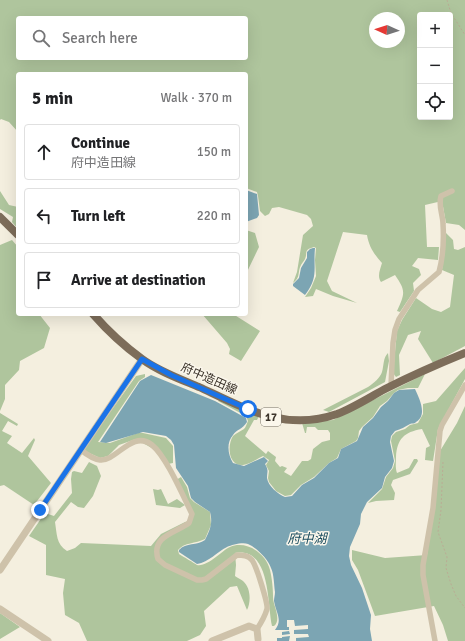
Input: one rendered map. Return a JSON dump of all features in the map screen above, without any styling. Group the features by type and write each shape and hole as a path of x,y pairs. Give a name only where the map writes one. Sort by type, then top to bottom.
{"main road":[{"path":"0,217 16,233"},
{"name":"府中造田線","path":"95,316 118,339 142,359 171,375 240,406 267,416 286,420 315,419 337,414 391,386 465,353"}],"street":[{"path":"391,386 395,330 399,319 418,290 439,272 442,250 443,223 439,202 441,196 452,191"},
{"path":"0,570 142,359"},
{"path":"435,641 423,575 423,565 433,508 440,431 465,385"},
{"path":"81,450 100,460 106,459 120,449 134,442 146,442 156,449 163,459 192,514 190,523 164,537 159,542 157,545 158,559 165,565 197,580 206,580 237,555 247,556 252,559 256,567 267,608 257,629 259,640"},
{"path":"0,609 48,641"},
{"path":"212,641 249,626 257,629"}],"path":[{"path":"446,0 451,13 465,35"},
{"path":"443,457 442,502 438,532 447,557 446,568 450,584 456,596 465,608"}],"green space":[{"path":"0,0 465,0 465,230 459,225 446,223 442,201 425,205 427,247 439,247 438,260 418,258 412,266 419,269 421,275 413,283 414,291 400,312 397,311 402,300 403,289 395,275 381,282 379,275 382,263 372,250 367,235 343,232 327,281 332,291 357,303 316,289 313,296 305,297 316,276 316,248 314,247 307,250 306,257 301,264 298,277 293,283 297,272 303,235 313,226 311,219 307,215 279,207 272,208 269,214 265,216 260,211 257,192 248,189 248,72 16,72 16,130 9,122 0,120"},
{"path":"0,191 9,205 16,207 16,227 12,222 13,217 0,209"},
{"path":"248,231 255,233 259,247 248,270"},
{"path":"446,233 453,240 454,249 458,250 465,247 465,346 433,363 418,339 421,331 408,335 399,355 400,375 396,377 393,373 397,331 416,298 432,309 441,312 450,307 454,275 442,270"},
{"path":"12,240 16,245 16,316 41,316 50,328 44,348 20,361 19,370 5,385 5,399 0,411 0,245"},
{"path":"204,316 236,316 260,331 241,361 229,354 230,349 227,343"},
{"path":"388,353 389,361 385,382 329,412 323,410 375,382 381,374 384,359"},
{"path":"465,368 465,379 438,429 433,461 425,460 426,448 430,446 422,429 406,434 398,445 396,465 397,473 409,468 414,459 417,459 418,461 410,474 393,480 391,485 395,493 394,500 368,503 382,489 386,477 393,468 395,461 391,441 392,436 396,432 405,429 410,425 418,423 423,414 423,404 436,401"},
{"path":"145,374 145,377 139,381 98,442 110,443 138,433 166,438 173,446 173,463 168,464 162,454 136,439 119,445 108,456 100,458 83,450 136,376"},
{"path":"425,374 418,388 398,390 394,393 380,406 373,417 362,427 356,441 341,449 337,458 329,463 314,477 301,485 291,495 285,496 276,491 269,482 269,471 266,465 269,460 263,456 251,463 243,465 234,462 232,459 230,454 231,440 234,435 244,429 248,421 246,416 218,401 219,400 259,416 257,420 254,420 245,436 266,454 268,451 276,457 275,461 280,467 282,466 287,468 284,472 291,476 302,461 308,461 311,459 313,449 322,442 330,440 330,433 328,430 318,430 315,427 307,427 305,433 302,423 333,420"},
{"path":"465,406 465,641 448,641 443,625 434,606 375,616 358,570 352,560 352,550 385,558 427,555 440,451 457,423"},
{"path":"0,413 18,424 17,426 8,421 2,431 12,436 7,443 22,453 34,438 35,440 28,456 51,483 34,505 4,485 0,486"},
{"path":"89,462 97,466 101,476 93,496 84,508 78,507 71,502 55,522 59,542 63,548 67,551 75,548 81,543 151,546 161,534 192,520 176,480 181,477 187,487 190,498 210,512 211,525 205,539 181,547 178,550 179,554 197,565 201,565 206,564 226,549 236,545 249,547 260,553 268,564 271,573 273,601 277,616 274,626 272,626 268,592 261,568 255,559 247,554 235,553 235,576 246,584 249,591 250,599 247,610 237,586 230,587 204,611 206,626 200,635 187,641 87,641 79,623 65,615 63,593 65,579 46,575 46,545 29,536 45,513 54,516 72,493 72,472 82,473"},
{"path":"153,489 161,489 168,504 177,499 185,505 180,508 156,505"},
{"path":"0,613 20,627 0,639"}],"water":[{"path":"248,191 257,194 259,215 257,218 248,221"},
{"path":"315,248 314,277 305,295 293,286 293,284 299,278 301,268 307,258 307,252"},
{"name":"府中湖","path":"151,375 215,401 246,418 247,422 235,433 229,442 228,449 231,460 233,463 244,466 264,457 268,461 265,464 269,484 276,492 285,497 292,496 302,485 314,478 329,463 338,458 341,449 357,441 363,427 373,418 394,393 399,390 415,389 422,406 420,419 416,423 410,424 395,431 391,436 390,442 394,461 392,468 385,477 382,488 367,502 361,514 360,524 350,547 349,556 351,565 362,588 371,615 370,629 372,641 277,641 277,638 282,638 282,630 275,630 279,620 274,601 275,592 273,573 270,565 258,551 248,544 237,544 223,549 209,559 197,564 179,552 179,550 185,546 205,540 210,530 211,520 210,512 191,498 188,486 176,468 174,445 171,440 166,436 143,432 106,443 100,442 140,381"}],"pier":[{"path":"287,620 294,620 295,626 308,625 308,629 294,630 294,634 308,634 309,637 296,638 296,641 289,641 290,636 282,637 282,635 290,634 289,631 282,632 282,630 289,630 289,627 287,627"}],"route":[{"path":"40,510 142,359 171,375 248,409"}]}
